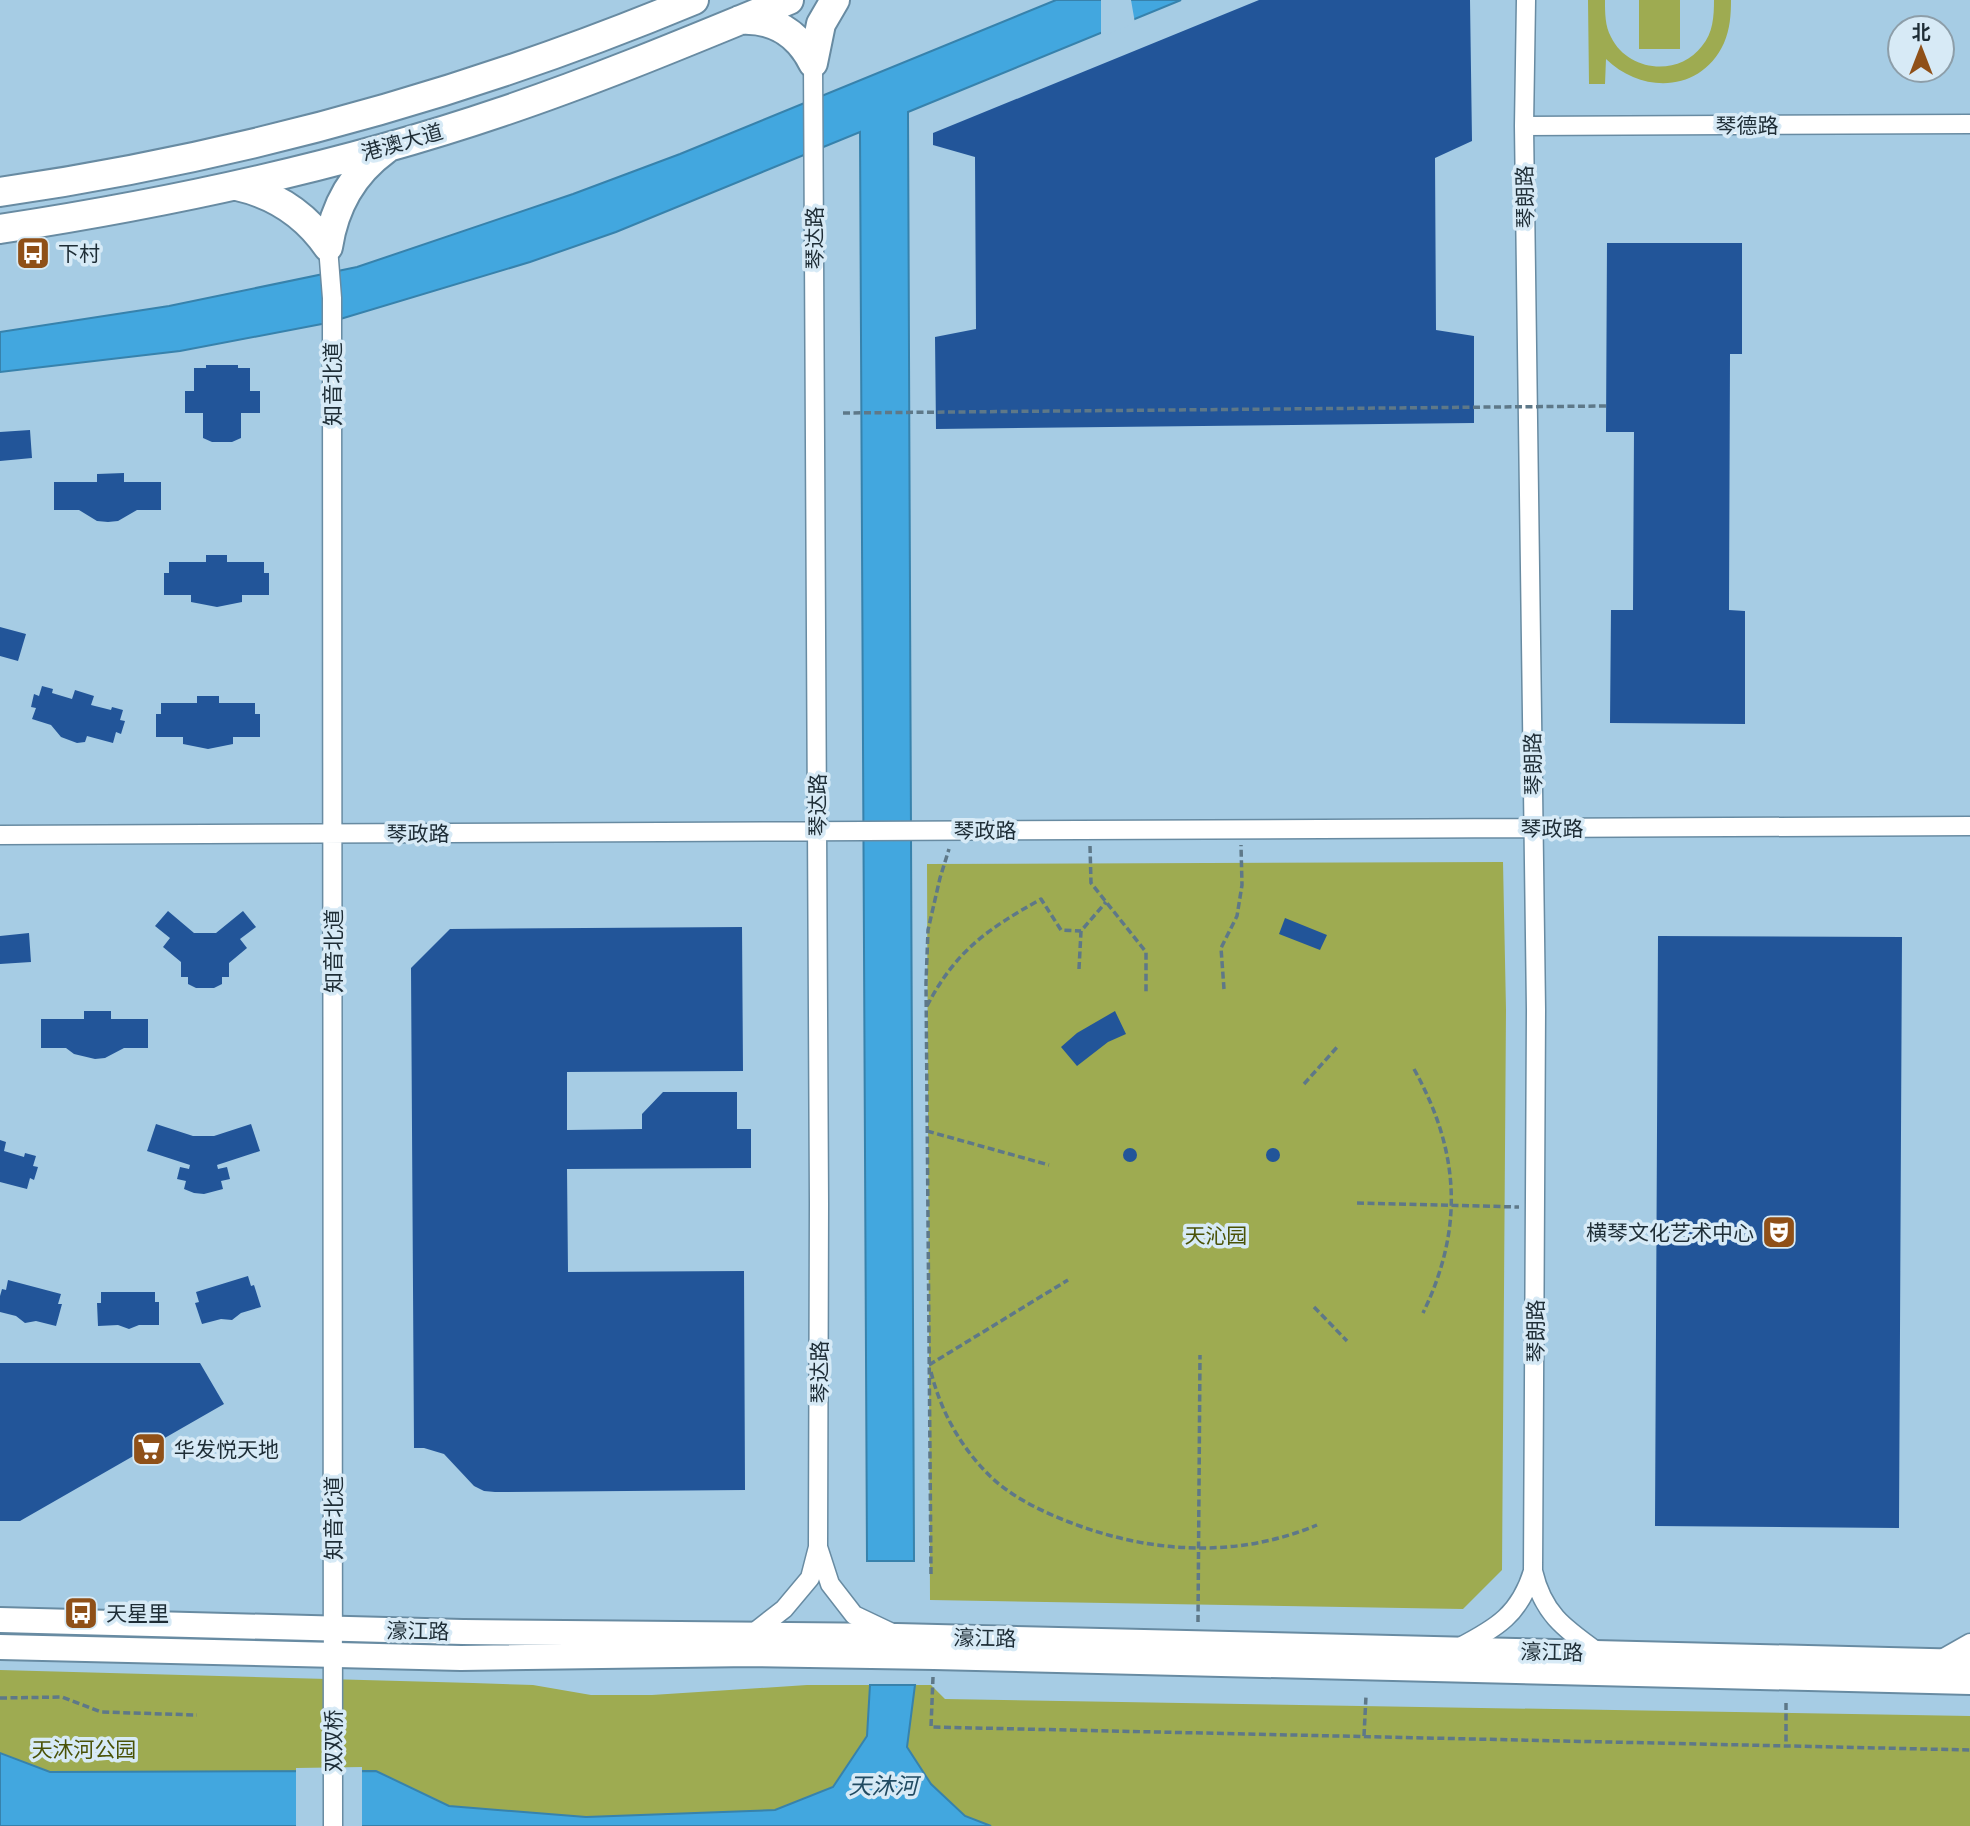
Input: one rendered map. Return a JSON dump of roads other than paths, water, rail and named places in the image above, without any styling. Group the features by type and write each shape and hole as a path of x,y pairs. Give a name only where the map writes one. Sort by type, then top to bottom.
{"main road":[{"name":"港澳大道","path":"0,192 155,166 346,121 464,86 558,54 694,0"},
{"name":"港澳大道","path":"0,229 235,186 390,146 570,88 789,0"},
{"path":"813,63 816,37 835,0"},
{"path":"739,20 765,21 788,31 807,51 813,63"},
{"path":"328,247 336,213 348,190 363,169 390,146"},
{"path":"235,186 267,194 295,211 319,234 328,247"},
{"name":"濠江路","path":"0,1620 463,1632 897,1636 1970,1662"},
{"name":"濠江路","path":"0,1647 461,1658 752,1654 934,1657 1970,1682"}],"street":[{"name":"琴朗路","path":"1525,0 1524,126 1534,828 1533,1571"},
{"name":"琴达路","path":"813,63 818,1547"},
{"name":"琴德路","path":"1524,126 1970,124"},
{"name":"知音北道","path":"328,247 332,336 333,1655"},
{"name":"琴政路","path":"0,835 1970,826"},
{"path":"752,1634 784,1609 810,1578 818,1547"},
{"path":"818,1547 830,1584 854,1615 897,1636"},
{"path":"1455,1649 1490,1631 1513,1611 1522,1599 1533,1571"},
{"path":"1533,1571 1541,1598 1557,1621 1600,1653"},
{"path":"1936,1661 1970,1643"},
{"name":"双双桥","path":"333,1655 333,1826"}],"water":[{"path":"1056,0 1181,0 908,112 914,1561 867,1561 860,132 616,232 530,262 327,323 180,351 0,372 0,332 169,306 357,267 573,194 680,154"},
{"name":"天沐河","path":"870,1685 915,1685 907,1747 931,1784 965,1816 991,1826 0,1826 0,1753 50,1772 376,1771 449,1806 586,1817 775,1810 833,1787 867,1736"}],"place":[{"name":"下村","path":"33,253"},
{"name":"横琴文化艺术中心","path":"1779,1232"},
{"name":"华发悦天地","path":"149,1449"},
{"name":"天星里","path":"81,1613"}],"park label":[{"name":"天沁园","path":"1216,1235"},
{"name":"天沐河公园","path":"84,1749"}]}
